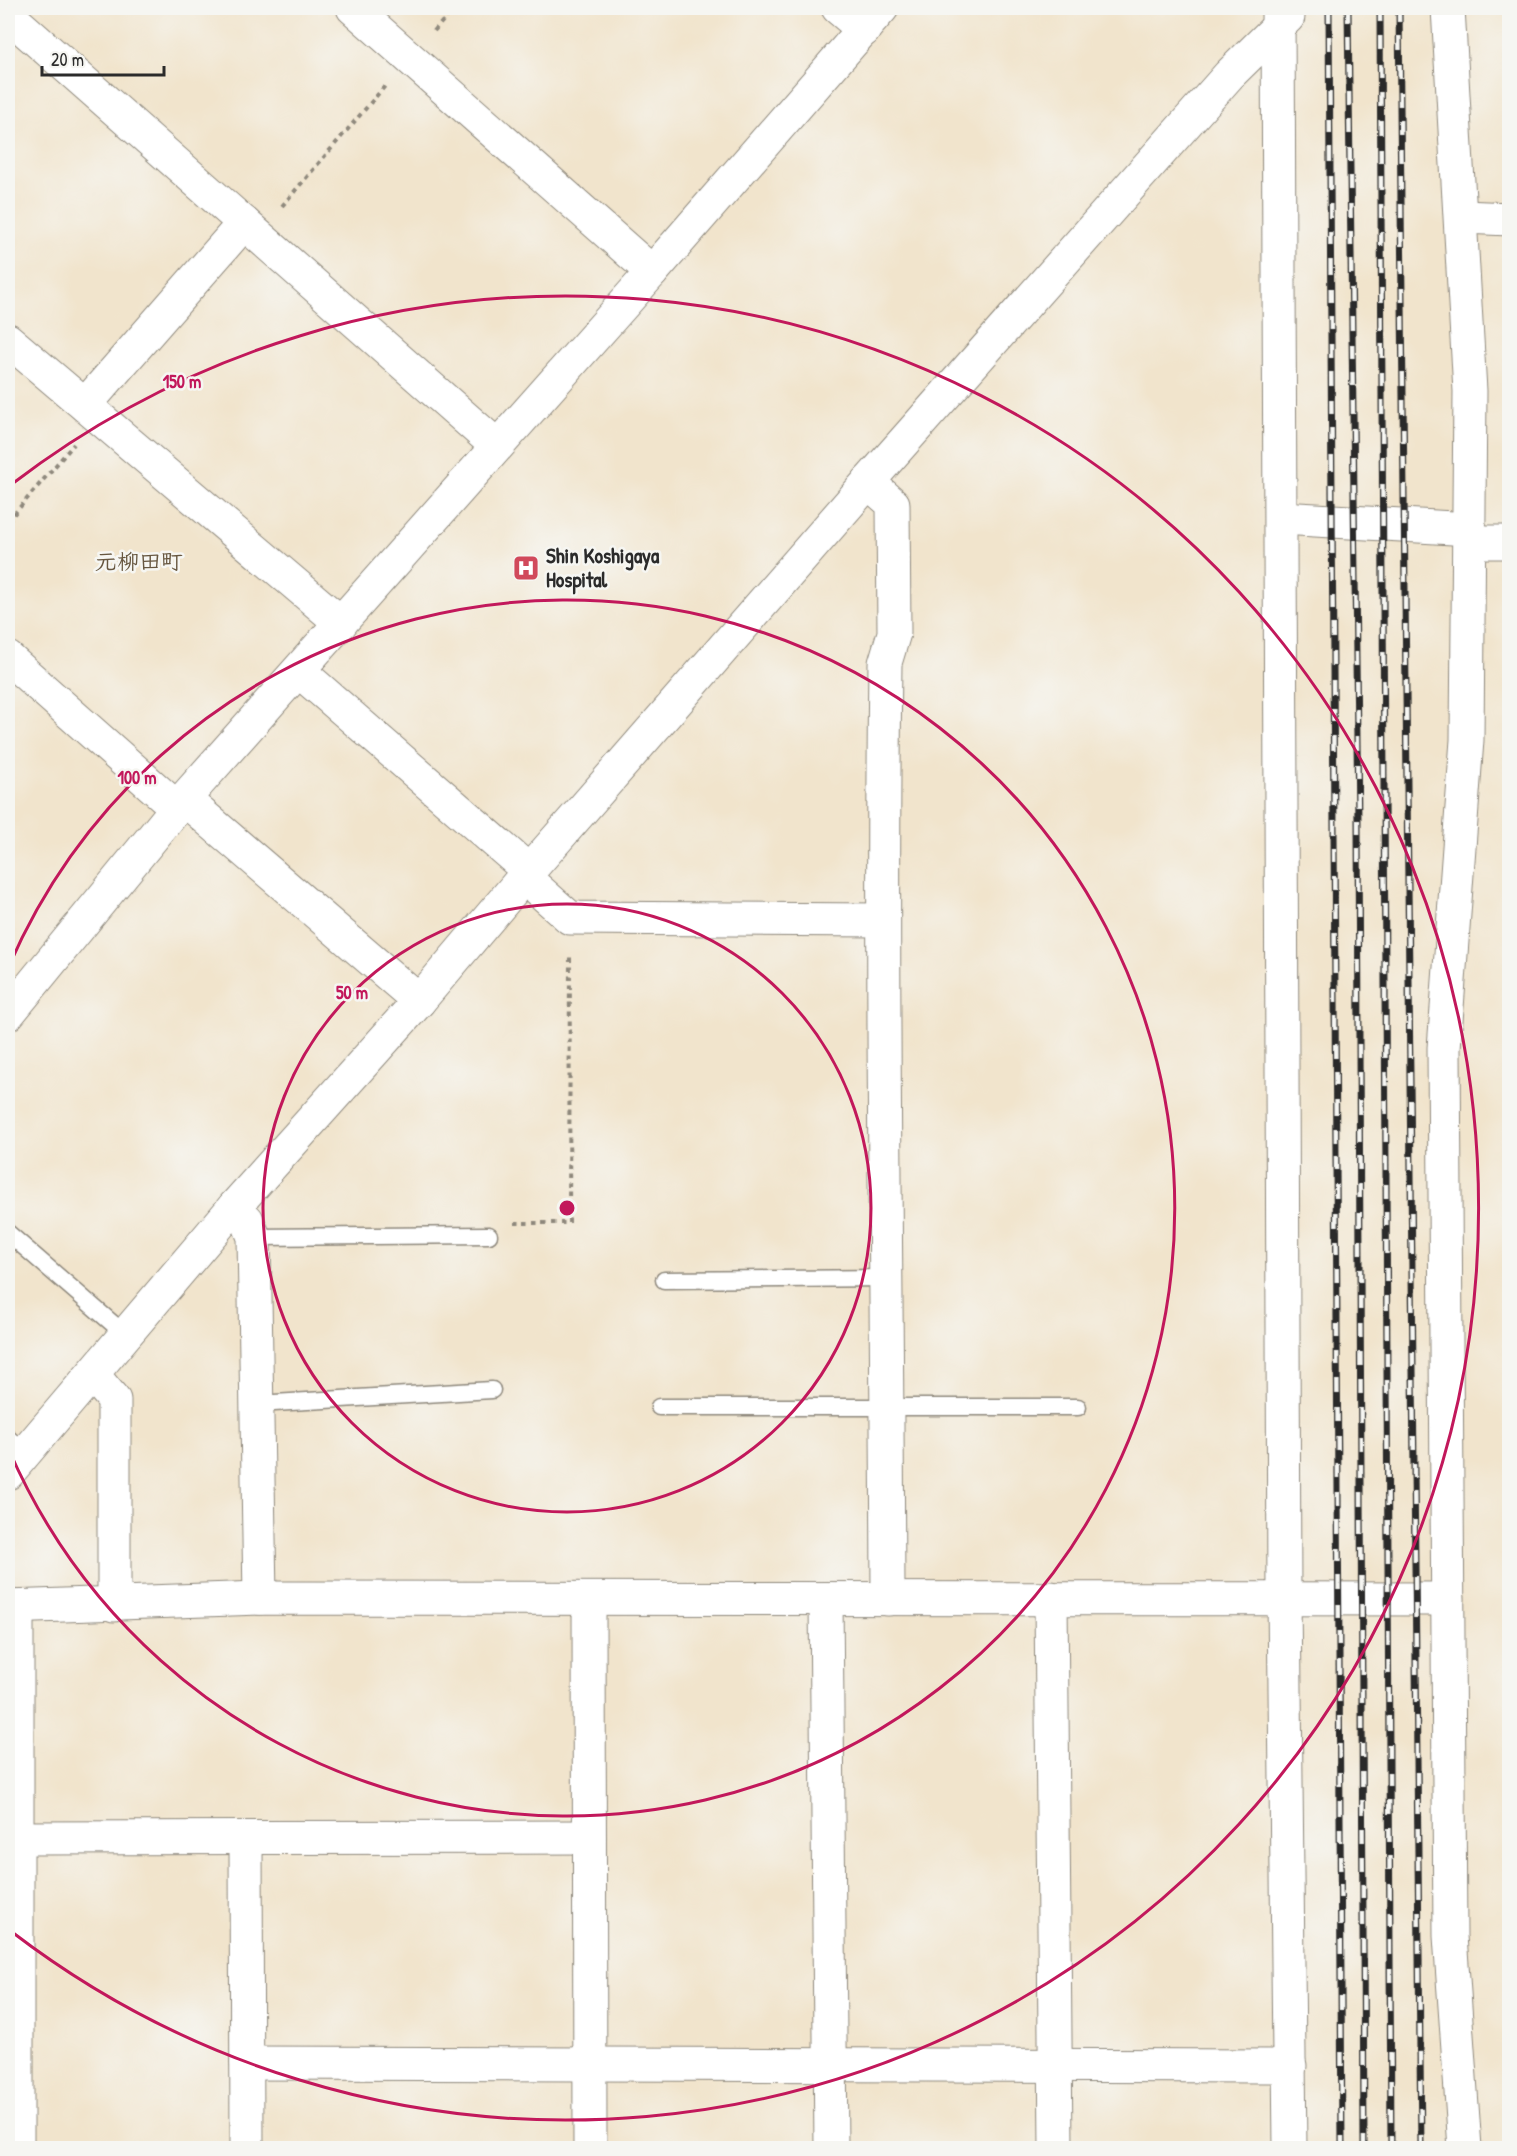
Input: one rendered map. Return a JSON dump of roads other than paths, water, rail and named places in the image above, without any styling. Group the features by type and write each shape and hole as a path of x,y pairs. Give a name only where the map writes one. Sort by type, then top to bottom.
{"street":[{"path":"12,8 8,14 497,446"},
{"path":"353,8 652,272"},
{"path":"8,1014 181,803 873,19 838,8"},
{"path":"1448,8 1462,217 1470,391 1467,740 1444,1048 1449,1936 1465,2148"},
{"path":"13,1454 93,1375 234,1207 419,1001 526,874 868,482 1285,14"},
{"path":"1285,14 1281,518 1284,1598 1290,2148"},
{"path":"1462,217 1509,219"},
{"path":"91,411 250,229"},
{"path":"8,340 341,623"},
{"path":"868,482 893,504 894,633 885,663 881,920 887,1278 888,1599"},
{"path":"1281,518 1470,535 1509,542"},
{"path":"8,658 419,1001"},
{"path":"299,671 526,874 570,918 881,920"},
{"path":"234,1207 247,1220 254,1237 261,1598"},
{"path":"93,1375 114,1401 114,1605"},
{"path":"17,2148 12,2002 17,1838 12,1607 261,1598 1448,1599"},
{"path":"1051,1598 1056,2148"},
{"path":"589,1599 590,2148"},
{"path":"826,1599 831,2148"},
{"path":"17,1838 246,1840 589,1837"},
{"path":"246,1840 247,2148"},
{"path":"247,2063 1290,2066"}],"lane":[{"path":"8,1233 127,1336"},
{"path":"254,1237 489,1235"},
{"path":"664,1280 887,1278"},
{"path":"257,1404 492,1390"},
{"path":"659,1407 887,1406 926,1409 1078,1407"}],"railway":[{"path":"1329,8 1342,2148"},
{"path":"1348,8 1358,821 1364,2148"},
{"path":"1380,8 1391,2148"},
{"path":"1399,8 1421,2148"}],"place":[{"name":"Shin Koshigaya Hospital","path":"526,568"}],"district":[{"name":"元柳田町","path":"139,561"}]}
